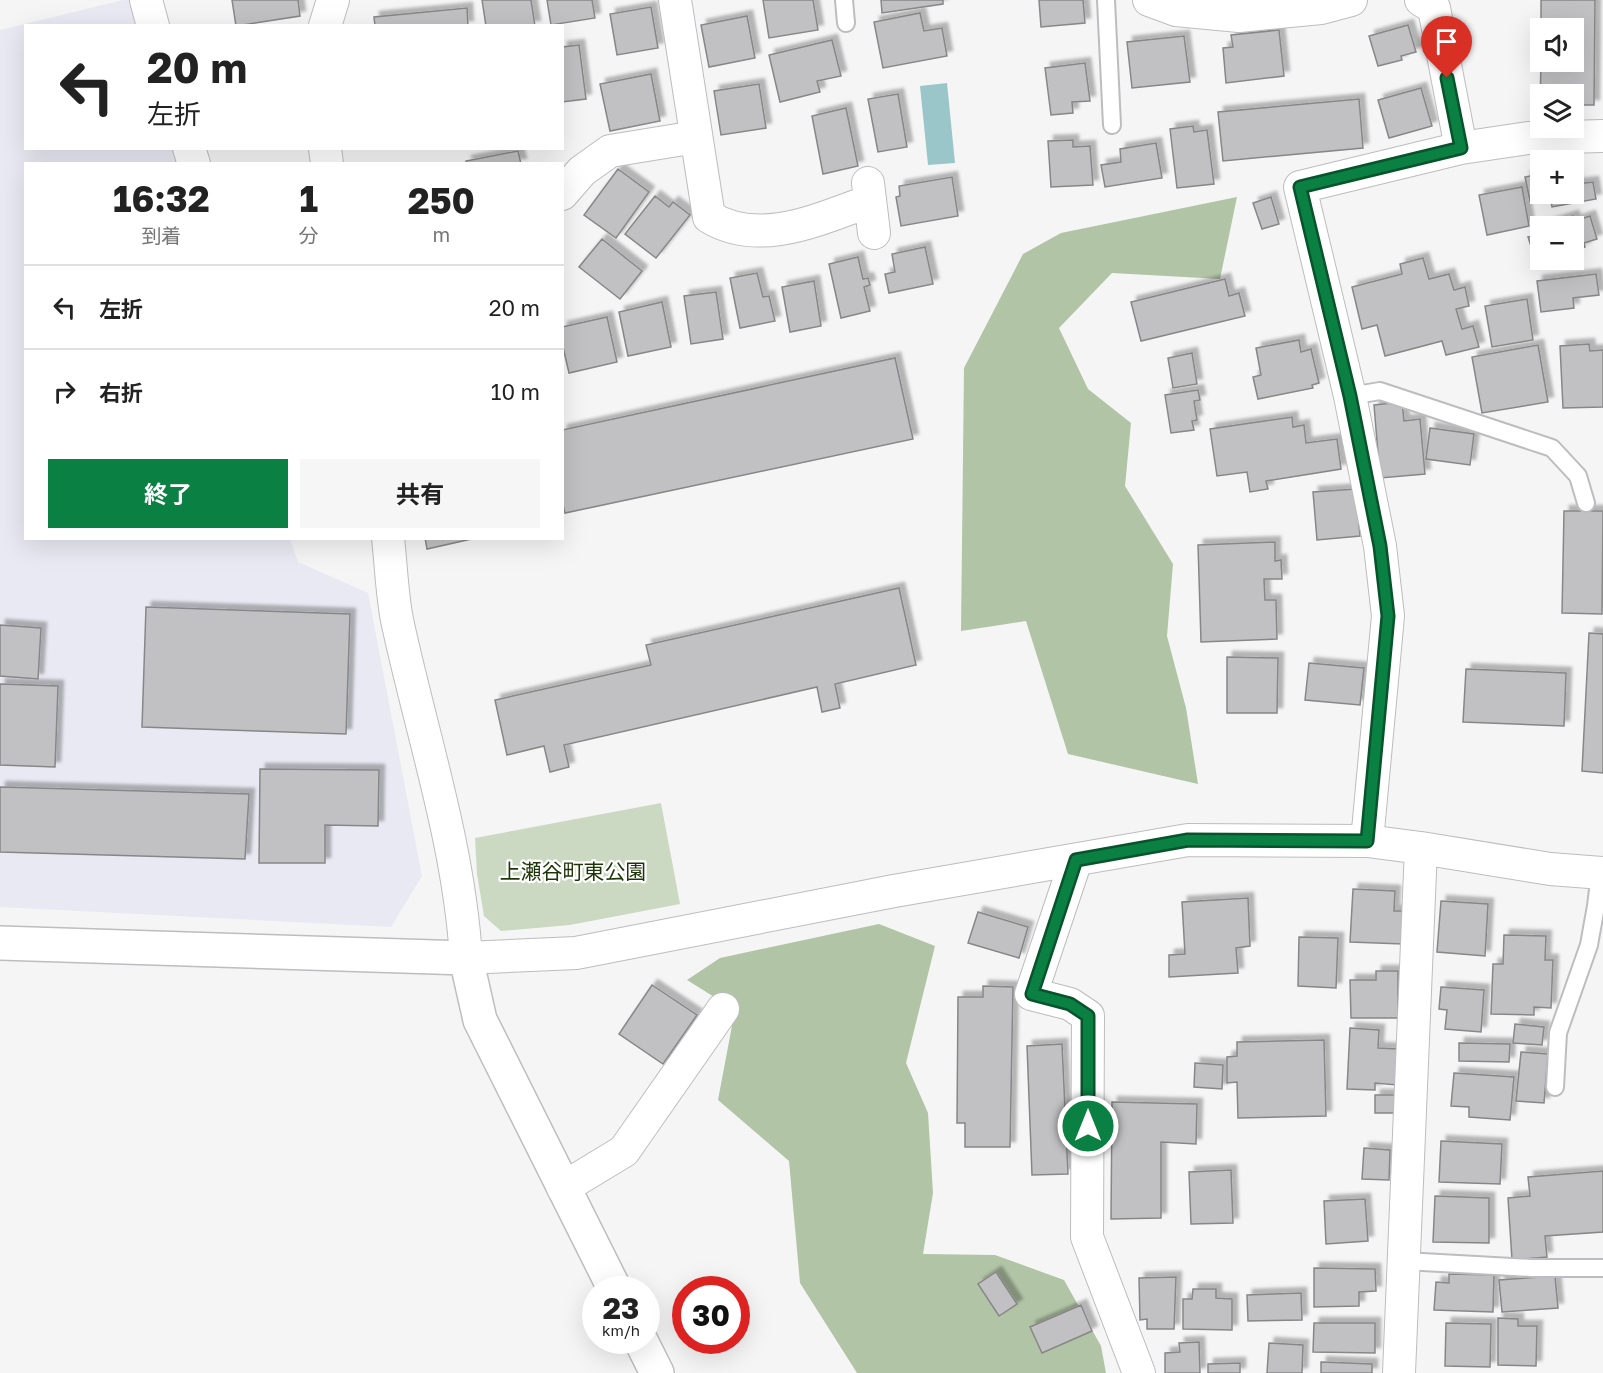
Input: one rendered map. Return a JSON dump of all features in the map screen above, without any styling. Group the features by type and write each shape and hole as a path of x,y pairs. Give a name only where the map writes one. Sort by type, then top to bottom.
{"street":[{"path":"326,24 333,0"},
{"path":"675,0 709,217 721,224 767,232 804,225 869,191 874,233"},
{"path":"1149,0 1176,10 1239,16 1322,8 1350,0"},
{"path":"1421,0 1434,8 1461,148"},
{"path":"1367,841 1388,616 1380,546 1350,396 1300,187 1461,148 1528,138 1603,136"},
{"path":"564,192 582,171 610,151 696,137"},
{"path":"388,540 397,617 456,872 466,958 480,1020 608,1276"},
{"path":"0,943 466,958 576,953 883,894 1188,840 1367,841 1550,868 1601,873"},
{"path":"1399,1373 1421,848"},
{"path":"1076,860 1032,994 1070,1004 1088,1016 1087,1237 1139,1373"},
{"path":"563,1188 624,1151 723,1009"},
{"path":"648,1354 657,1373"}],"lane":[{"path":"844,0 846,23"},
{"path":"1106,0 1112,125"},
{"path":"1350,396 1380,391 1551,448 1578,476 1586,503"},
{"path":"1555,1087 1558,1033 1589,945 1601,873"},
{"path":"1404,1261 1532,1268 1603,1268"}],"shaded area":[{"path":"123,0 134,0 141,24 25,24"},
{"path":"24,24 24,150 175,150 179,162 24,162 24,540 290,540 298,562 368,593 422,876 391,927 0,907 0,30"}],"green space":[{"path":"1237,197 1220,279 1112,273 1059,328 1088,389 1131,423 1125,486 1173,564 1167,636 1186,708 1198,784 1068,754 1026,621 961,631 964,368 1023,254 1061,233"},
{"name":"上瀬谷町東公園","path":"661,803 680,904 570,925 501,931 484,916 477,874 475,838"},
{"path":"879,924 935,946 906,1063 928,1113 933,1193 923,1254 995,1255 1064,1280 1101,1346 1106,1373 857,1373 800,1283 789,1161 718,1100 735,1010 687,980 720,958"}],"water":[{"path":"947,83 955,163 928,165 920,86"}],"building":[{"path":"232,0 298,0 300,16 236,24"},
{"path":"482,0 531,0 535,24 486,24"},
{"path":"547,0 592,0 595,18 551,24"},
{"path":"763,0 813,0 818,30 769,38"},
{"path":"881,0 943,0 943,4 882,13"},
{"path":"1039,0 1083,0 1085,23 1041,27"},
{"path":"1541,0 1595,0 1594,105 1584,105 1584,84 1540,84 1541,72 1584,72 1584,18 1541,18"},
{"path":"651,7 658,48 617,55 610,14"},
{"path":"467,8 468,24 375,24 374,17"},
{"path":"920,13 924,31 942,28 947,56 883,68 874,22"},
{"path":"747,16 755,58 709,67 701,25"},
{"path":"1408,25 1416,52 1401,56 1402,60 1378,66 1369,36"},
{"path":"1279,30 1284,76 1226,83 1223,48 1233,47 1231,35"},
{"path":"1184,36 1190,82 1132,88 1127,42"},
{"path":"832,40 841,76 817,81 820,92 780,102 769,55"},
{"path":"579,45 586,99 564,102 564,47"},
{"path":"1085,63 1090,101 1072,102 1073,113 1051,115 1045,68"},
{"path":"651,74 660,121 610,131 600,84"},
{"path":"759,84 766,128 721,135 714,91"},
{"path":"1421,88 1432,126 1389,138 1378,100"},
{"path":"898,94 907,147 878,152 868,99"},
{"path":"1359,99 1363,148 1223,161 1218,112"},
{"path":"846,108 858,166 823,174 812,116"},
{"path":"1193,126 1194,132 1207,130 1214,184 1177,188 1170,129"},
{"path":"1073,140 1073,147 1090,146 1093,185 1051,187 1048,141"},
{"path":"1156,143 1162,178 1105,187 1101,165 1121,162 1120,149"},
{"path":"518,151 521,162 466,162"},
{"path":"618,169 649,192 616,238 584,215"},
{"path":"1530,176 1530,201 1525,177"},
{"path":"952,177 958,216 901,226 896,197 900,196 899,186"},
{"path":"1593,182 1596,199 1584,201 1584,183"},
{"path":"1522,187 1529,226 1487,235 1479,195"},
{"path":"655,196 669,207 673,202 690,215 656,258 625,234"},
{"path":"1271,197 1279,224 1262,229 1253,203"},
{"path":"1551,204 1568,204 1552,207"},
{"path":"1590,216 1597,239 1584,243 1584,218"},
{"path":"602,239 642,271 620,299 579,267"},
{"path":"925,247 933,284 889,293 885,274 895,272 892,254"},
{"path":"858,257 863,279 868,278 870,285 864,287 870,311 841,318 829,264"},
{"path":"1423,258 1429,279 1449,274 1454,290 1465,287 1469,306 1456,309 1462,329 1473,326 1479,347 1446,355 1442,341 1385,356 1377,325 1362,329 1352,287 1402,274 1400,264"},
{"path":"757,273 763,297 769,296 775,321 740,328 730,278"},
{"path":"1596,274 1599,295 1573,298 1574,308 1541,312 1537,281"},
{"path":"1225,279 1229,296 1239,293 1245,316 1141,341 1131,302"},
{"path":"814,281 821,326 790,332 782,287"},
{"path":"716,292 723,339 691,344 684,296"},
{"path":"1527,299 1533,340 1492,347 1485,306"},
{"path":"662,302 671,347 628,356 619,312"},
{"path":"607,317 617,362 569,373 564,352 564,327"},
{"path":"1299,340 1301,352 1311,349 1319,383 1312,385 1313,388 1258,399 1253,377 1261,375 1256,348"},
{"path":"1589,344 1590,351 1603,350 1603,407 1563,408 1560,346"},
{"path":"1538,345 1548,402 1482,413 1472,357"},
{"path":"1192,353 1197,384 1173,388 1168,358"},
{"path":"895,358 913,439 565,513 564,430"},
{"path":"1198,390 1200,400 1194,401 1197,420 1192,421 1194,430 1171,433 1165,395"},
{"path":"1402,402 1404,421 1420,419 1425,474 1380,478 1374,405"},
{"path":"1292,417 1293,427 1304,425 1306,443 1337,439 1341,469 1266,481 1268,489 1250,492 1247,472 1217,476 1210,429"},
{"path":"1430,428 1474,434 1470,465 1426,459"},
{"path":"1356,489 1360,536 1317,540 1313,492"},
{"path":"1564,511 1603,511 1602,614 1562,613"},
{"path":"425,540 467,540 427,549"},
{"path":"1275,542 1275,561 1281,560 1282,579 1264,579 1265,600 1276,600 1277,639 1201,642 1198,545"},
{"path":"899,588 916,665 835,684 840,708 822,712 817,687 564,745 569,767 550,772 544,746 507,755 495,700 651,665 646,645"},
{"path":"146,607 350,614 346,734 142,727"},
{"path":"0,625 41,628 38,679 0,676"},
{"path":"1589,633 1603,634 1603,773 1582,771"},
{"path":"1227,657 1278,658 1277,713 1227,713"},
{"path":"1309,663 1364,668 1360,705 1305,700"},
{"path":"1466,669 1566,673 1564,726 1463,722"},
{"path":"0,684 58,686 55,767 0,765"},
{"path":"260,769 379,770 378,826 325,825 325,863 259,863"},
{"path":"0,787 249,794 245,859 0,852"},
{"path":"1353,889 1395,891 1394,911 1405,911 1403,944 1350,942"},
{"path":"1248,898 1250,946 1236,948 1238,973 1169,977 1169,955 1185,954 1182,902"},
{"path":"1441,901 1488,904 1485,956 1437,952"},
{"path":"978,912 1028,927 1019,958 968,943"},
{"path":"1504,935 1546,936 1545,960 1553,960 1551,1008 1534,1007 1534,1015 1491,1014 1493,964 1503,964"},
{"path":"1299,937 1338,938 1336,988 1298,986"},
{"path":"1376,971 1398,971 1398,1018 1351,1018 1350,980 1376,980"},
{"path":"652,985 697,1015 663,1064 619,1034"},
{"path":"983,986 1013,987 1010,1147 965,1147 965,1123 957,1123 958,997 983,997"},
{"path":"1441,987 1484,990 1481,1032 1445,1029 1447,1010 1439,1009"},
{"path":"1515,1024 1544,1027 1542,1045 1513,1043"},
{"path":"1350,1028 1379,1030 1378,1048 1399,1049 1397,1085 1375,1083 1375,1090 1347,1089"},
{"path":"1324,1040 1326,1116 1238,1118 1237,1082 1227,1083 1227,1057 1237,1056 1237,1042"},
{"path":"1459,1043 1510,1044 1509,1062 1459,1061"},
{"path":"1062,1044 1068,1174 1032,1175 1027,1046"},
{"path":"1521,1052 1548,1054 1544,1103 1516,1101"},
{"path":"1195,1063 1223,1065 1222,1089 1194,1087"},
{"path":"1454,1073 1514,1077 1510,1120 1469,1117 1469,1107 1451,1106"},
{"path":"1375,1095 1396,1095 1396,1113 1375,1113"},
{"path":"1112,1102 1197,1104 1196,1144 1161,1142 1161,1218 1111,1219"},
{"path":"1441,1141 1502,1144 1500,1184 1439,1182"},
{"path":"1364,1148 1390,1150 1389,1180 1362,1179"},
{"path":"1231,1170 1233,1223 1191,1224 1189,1172"},
{"path":"1603,1171 1603,1232 1545,1236 1547,1257 1512,1260 1508,1198 1530,1196 1528,1177"},
{"path":"1435,1196 1489,1198 1489,1243 1433,1242"},
{"path":"1365,1199 1368,1241 1326,1244 1324,1201"},
{"path":"1314,1268 1375,1269 1376,1291 1359,1292 1359,1306 1314,1307"},
{"path":"996,1272 1017,1304 999,1316 978,1284"},
{"path":"1449,1274 1494,1275 1493,1312 1434,1310 1436,1282 1449,1283"},
{"path":"1555,1276 1558,1308 1502,1312 1499,1280"},
{"path":"1176,1277 1174,1329 1147,1329 1147,1319 1140,1320 1139,1278"},
{"path":"1193,1289 1216,1289 1216,1298 1232,1299 1232,1330 1183,1329 1183,1299 1192,1299"},
{"path":"1301,1293 1302,1320 1248,1321 1247,1295"},
{"path":"1081,1305 1092,1331 1042,1353 1030,1327"},
{"path":"1498,1318 1518,1319 1518,1326 1537,1326 1536,1366 1498,1365"},
{"path":"1314,1323 1375,1323 1375,1353 1313,1352"},
{"path":"1446,1323 1491,1324 1490,1367 1445,1366"},
{"path":"1199,1342 1200,1373 1165,1373 1165,1353 1180,1352 1179,1343"},
{"path":"1269,1343 1303,1345 1302,1373 1267,1373"},
{"path":"1321,1362 1372,1364 1372,1373 1321,1373"},
{"path":"1240,1363 1240,1373 1208,1373 1208,1364"}],"route":[{"path":"1088,1126 1088,1016 1070,1004 1032,994 1076,860 1188,840 1367,841 1388,616 1380,546 1350,396 1300,187 1461,148 1447,78"}]}
